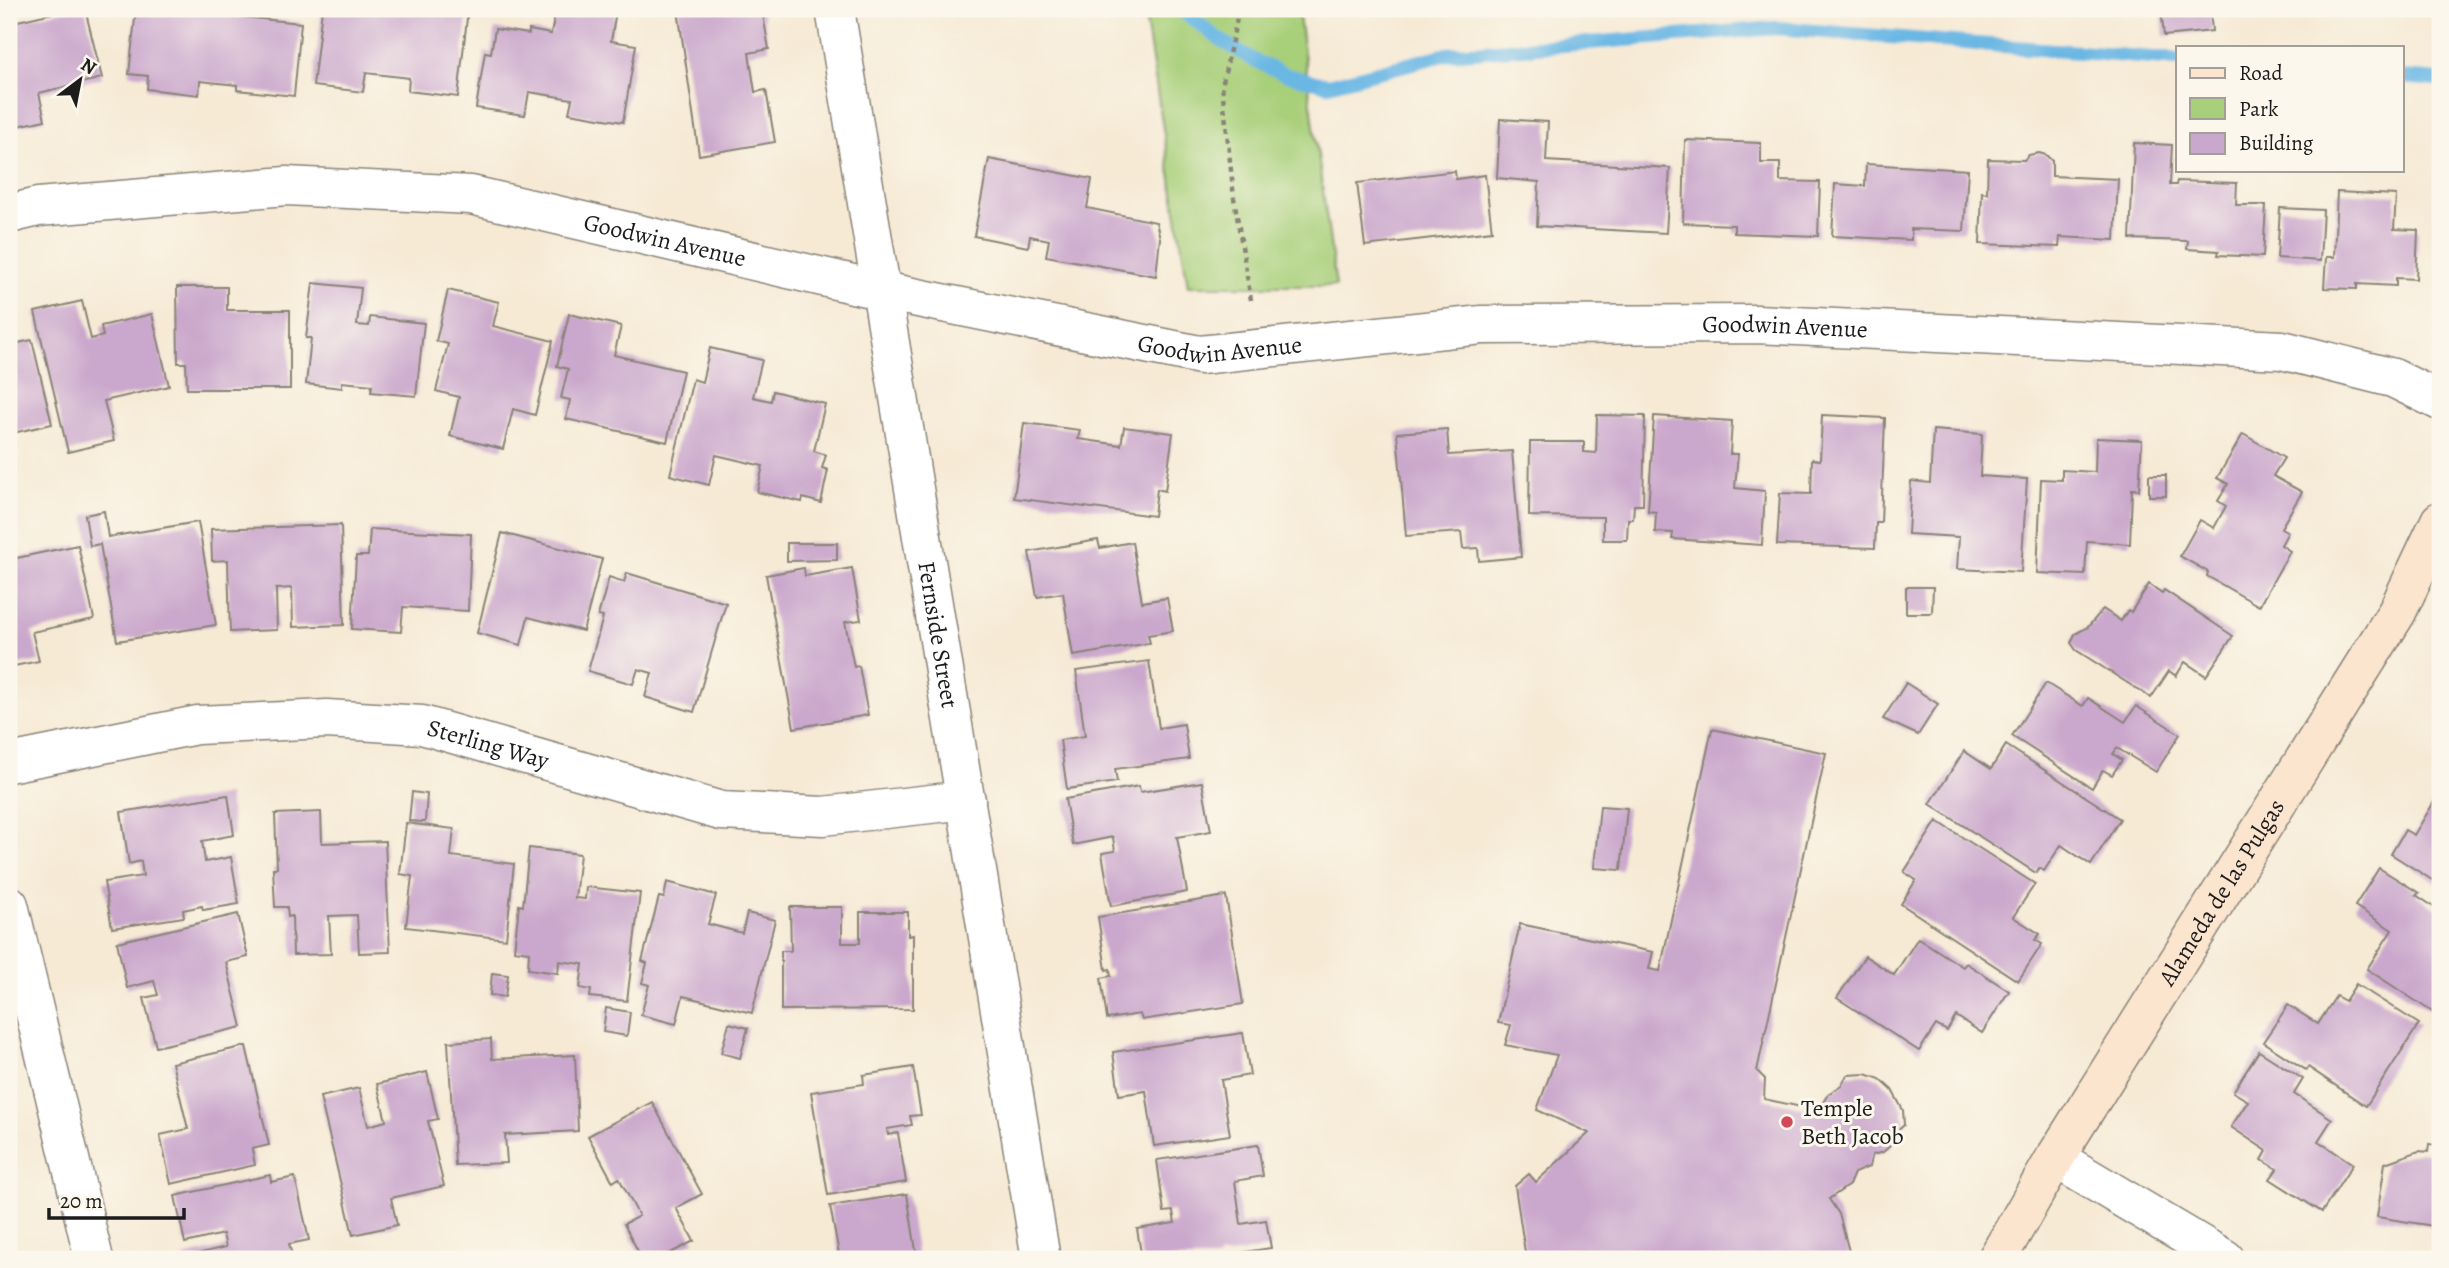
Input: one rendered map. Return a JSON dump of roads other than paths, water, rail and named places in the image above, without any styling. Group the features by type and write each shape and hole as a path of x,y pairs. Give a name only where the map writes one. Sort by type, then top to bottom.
{"main road":[{"name":"Alameda de las Pulgas","path":"1997,1259 2055,1158 2397,612 2440,521"}],"street":[{"name":"Fernside Street","path":"835,9 1041,1259"},
{"name":"Goodwin Avenue","path":"9,214 38,207 286,186 471,195 883,291 1200,355 1482,325 1756,324 2282,350 2393,378 2440,401"},
{"name":"Sterling Way","path":"9,763 197,725 327,719 422,724 721,811 823,816 966,800"},
{"path":"9,905 93,1259"},
{"path":"2055,1158 2225,1259"}],"waterway":[{"path":"1179,9 1222,41 1255,61 1287,75 1328,85 1447,54 1777,28 2176,60"},
{"path":"2404,77 2440,80"}],"place":[{"name":"Temple Beth Jacob","path":"1787,1122"}]}
